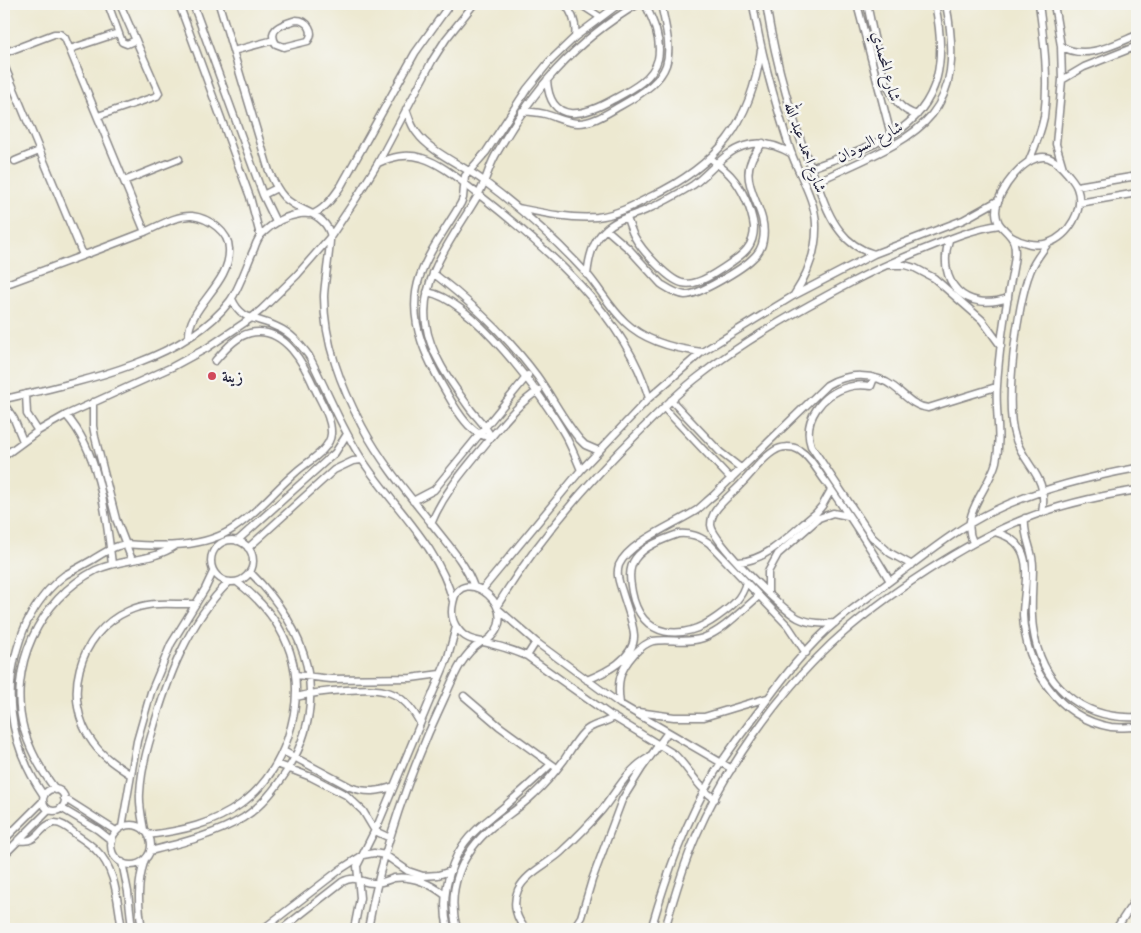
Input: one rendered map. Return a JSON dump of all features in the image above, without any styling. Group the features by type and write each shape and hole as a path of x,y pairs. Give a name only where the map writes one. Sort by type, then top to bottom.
{"street":[{"path":"108,4 123,43 127,44 136,40"},
{"path":"98,116 158,94 158,89 120,4"},
{"path":"179,4 250,197 260,235"},
{"path":"193,4 263,195 276,222"},
{"path":"219,4 269,171 277,188 293,204 321,219 327,226 331,236 324,298 326,326 333,360 340,380 377,452 413,501 461,560 474,586"},
{"path":"4,399 90,379 148,357 189,337 217,316 232,299 260,235 276,222 288,217 313,214 329,202 341,186 414,53 450,4"},
{"path":"4,456 38,431 66,415 172,367 207,348 250,319 297,275 331,236 357,197 378,163 432,61 446,39 474,4"},
{"path":"565,4 573,15 575,37"},
{"path":"580,4 600,17"},
{"path":"491,437 479,435 455,407 427,358 419,335 414,311 420,275 462,203 465,176 486,152 527,89 549,62 575,37 619,4"},
{"path":"491,437 454,385 432,345 425,314 427,292 443,254 485,182 494,157 522,111 556,68 588,38 638,4"},
{"path":"547,80 549,94 557,106 562,111 577,114 585,113 607,104 648,76 654,69 659,50 656,31 645,4"},
{"path":"522,111 547,114 567,122 586,122 595,120 628,102 655,83 664,70 669,55 669,44 661,4"},
{"name":"شارع احمد عبد الله","path":"754,4 761,50 792,154 811,200 816,222 813,254 805,276 793,296"},
{"name":"شارع احمد عبد الله","path":"766,4 777,63 788,103 816,182 839,230 849,242 861,250 874,254"},
{"name":"شارع المحمدي","path":"857,4 891,135"},
{"name":"شارع المحمدي","path":"867,4 882,66 892,95 902,108 917,115"},
{"name":"شارع السودان","path":"811,168 891,135 917,115 933,91 938,77 941,48 935,4"},
{"name":"شارع السودان","path":"816,182 906,138 928,120 938,107 947,86 952,64 946,4"},
{"path":"1029,161 1044,116 1046,78 1039,4"},
{"path":"1054,4 1061,46 1062,80 1056,144 1064,169"},
{"path":"296,20 302,20 307,23 311,34 308,41 284,47 276,44 274,40 274,32 278,27 296,20"},
{"path":"4,53 57,33 65,38 145,232"},
{"path":"70,50 118,33"},
{"path":"1061,46 1069,51 1092,52 1137,35"},
{"path":"233,51 274,40"},
{"path":"1062,80 1084,67 1137,46"},
{"path":"517,208 584,218 613,214 676,184 711,158 728,138 746,109 755,83 761,50"},
{"path":"4,65 82,256"},
{"path":"406,109 410,122 417,134 427,143 485,182 546,233 588,275 625,322 638,332 669,346 702,352"},
{"path":"606,229 626,245 661,284 669,290 686,295 706,289 750,262 762,246 763,225 750,188 749,172 753,156 763,143"},
{"path":"588,275 588,261 592,248 606,229 681,192 742,146 763,143 783,148 792,154"},
{"path":"15,161 39,151"},
{"path":"378,163 399,156 421,158 432,162 464,183 538,243 585,291 631,352 649,398"},
{"path":"1042,513 1043,492 1040,479 1021,451 1014,436 1012,395 1016,338 1024,291 1031,270 1048,243 1065,232 1071,224 1079,204 1077,186 1064,169 1050,158 1042,157 1029,161 1017,172 999,200 996,213 1000,225 1012,237 1026,243 1048,243"},
{"path":"627,218 633,235 638,242 674,280 688,284 702,280 742,254 747,249 753,236 754,229 751,215 739,188 730,174 711,158"},
{"path":"124,181 179,159"},
{"path":"1077,186 1137,176"},
{"path":"263,195 277,188"},
{"path":"1079,204 1137,193"},
{"path":"482,590 598,451 649,398 702,352 793,296 874,254 963,220 999,200"},
{"path":"4,285 177,218 193,216 211,222 223,233 230,248 225,271 191,321 189,337"},
{"path":"497,608 521,570 610,460 671,400 697,378 736,350 802,310 884,266 982,227 1000,225"},
{"path":"973,542 969,533 969,524 974,509 993,471 998,454 996,388 1015,261 1012,237"},
{"path":"949,240 944,261 946,272 958,290 966,297 982,302 998,302 1008,298"},
{"path":"884,266 905,265 920,270 934,278 982,320 1001,346"},
{"path":"434,273 484,317 532,370 580,440 585,445 598,451"},
{"path":"427,292 444,296 458,306 503,350 537,392 565,435 581,470"},
{"path":"232,299 239,311 250,319 278,327 290,334 301,344 362,460 430,549 444,574 453,601 452,614 456,627 466,637 527,656 614,717 660,744 682,762 704,792 715,799"},
{"path":"49,810 25,765 12,731 8,703 8,683 13,653 32,611 50,589 65,576 110,549 126,544 177,545 216,537 234,529 293,474 323,450 330,440 331,427 308,374 300,359 284,342 267,333 250,333 238,338 215,361"},
{"path":"413,501 434,490 532,370"},
{"path":"587,680 620,661 630,651 633,641 632,626 618,578 620,564 625,556 647,539 696,510 742,469 827,384 838,378 849,376 874,378 894,387 912,403 920,407 936,406 996,388"},
{"path":"874,378 871,386 848,387 837,391 825,401 814,412 810,420 808,438 811,446 872,537 890,553 912,564"},
{"path":"432,524 449,489 491,437 518,406 545,387"},
{"path":"26,394 28,414 38,431"},
{"path":"671,400 720,452 742,469"},
{"path":"93,402 95,438 116,519 132,560"},
{"path":"4,404 14,419 23,441"},
{"path":"664,408 731,479"},
{"path":"66,415 79,430 88,448 107,518 112,564"},
{"path":"237,540 248,548 253,560 250,572 243,579 237,582 229,582 220,579 213,572 210,561 213,550 221,543 237,540 327,460 347,434"},
{"path":"835,623 822,624 810,622 798,618 787,611 738,562 712,531 712,518 718,507 774,451 787,447 800,451 809,459 890,581"},
{"path":"248,548 330,473 343,465 362,460"},
{"path":"651,929 675,852 704,792 722,762 768,698 806,653 835,623 912,564 969,524 1018,500 1074,482 1137,468"},
{"path":"738,562 754,560 768,552 816,513 827,499 831,490"},
{"path":"665,929 685,864 700,826 732,769 779,702 829,646 894,594 973,542 1025,518 1105,496 1137,490"},
{"path":"768,593 768,572 778,554 820,518 834,513 848,516"},
{"path":"1025,518 1025,534 1031,549 1033,565 1031,604 1033,628 1038,648 1046,667 1059,686 1078,704 1102,715 1123,718 1137,717"},
{"path":"994,532 1014,540 1023,554 1026,571 1023,615 1026,638 1034,662 1045,682 1056,697 1077,715 1102,725 1121,728 1137,727"},
{"path":"746,582 744,591 739,599 711,622 696,630 674,633 657,630 649,625 639,614 634,603 629,579 630,569 634,560 641,552 678,534 695,535 709,543 788,626 806,653"},
{"path":"177,545 157,556 112,564 96,570 61,596 43,618 30,643 22,670 20,698 24,729 36,761 56,790 64,798 119,829 134,825 146,833 190,828 227,814 255,792 277,764 283,751 292,725 296,697 296,675 289,648 276,623 258,600 237,582"},
{"path":"146,858 132,865 122,862 114,856 111,846 112,841 119,829 144,715 160,668 213,572"},
{"path":"150,851 214,832 244,817 270,795 289,768 306,727 310,677 300,644 293,628 274,598 250,572"},
{"path":"142,929 138,894 141,870 150,851 150,841 141,815 140,792 149,743 163,696 191,632 209,604 229,582"},
{"path":"368,929 373,899 390,838 428,732 461,662 472,648 496,632 499,624 497,608 493,599 474,586 461,589 453,601"},
{"path":"652,641 685,641 708,636 717,631 759,596"},
{"path":"131,775 102,754 86,732 81,720 76,695 79,669 89,645 106,625 116,617 127,611 152,604 196,604"},
{"path":"178,604 182,610 183,624 191,632"},
{"path":"497,608 536,642 620,704 732,769"},
{"path":"354,929 360,898 358,866 375,831 448,656 456,627"},
{"path":"620,704 618,691 624,665 636,652 652,641 657,630"},
{"path":"527,656 536,642"},
{"path":"296,675 331,679 396,679 440,674"},
{"path":"296,697 374,688 386,691 407,703 415,712 420,723"},
{"path":"151,692 163,696"},
{"path":"464,696 499,726 554,766"},
{"path":"633,712 674,717 704,717 768,698"},
{"path":"457,929 453,910 457,876 465,858 476,842 533,794 554,766 588,729 614,717"},
{"path":"1121,728 1123,718"},
{"path":"573,929 581,917 617,811 634,780 668,732"},
{"path":"283,751 359,790 377,791 394,786"},
{"path":"526,929 518,919 515,908 516,896 520,886 528,877 555,857 579,835 601,810 632,769 650,756"},
{"path":"277,764 311,776 346,795 363,810 375,831 390,838"},
{"path":"448,929 445,895 451,871 461,849 471,835 554,766"},
{"path":"4,840 49,791 56,790"},
{"path":"49,810 57,811 61,808 64,805 64,798"},
{"path":"61,808 98,830 112,841"},
{"path":"4,854 49,810"},
{"path":"18,840 29,841 34,839 48,825 58,823 96,850 106,861 112,874 122,929"},
{"path":"263,929 363,854 385,855 408,871 418,874 438,876 451,871"},
{"path":"122,862 128,892 132,929"},
{"path":"282,929 342,882 358,878 368,882 379,883 396,878 414,879 434,887 445,895"},
{"path":"1116,929 1137,897"},
{"path":"360,898 373,899"}],"place":[{"name":"زينة","path":"212,376"}]}
